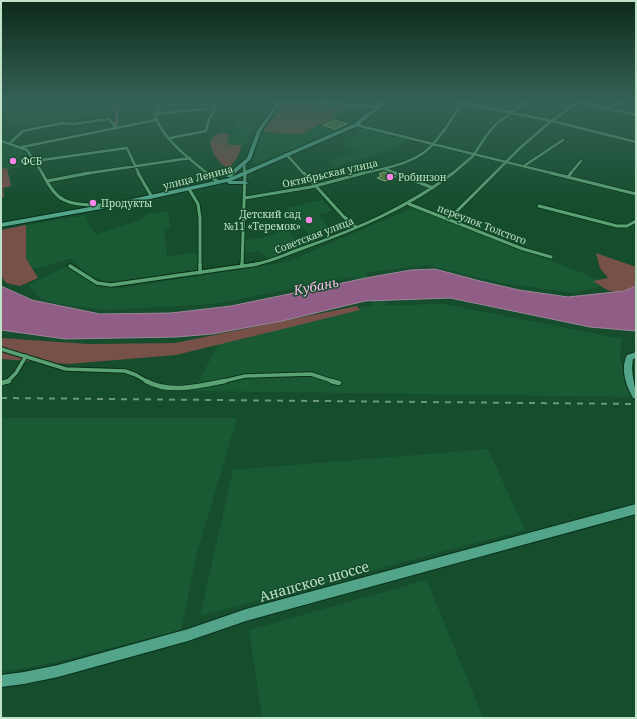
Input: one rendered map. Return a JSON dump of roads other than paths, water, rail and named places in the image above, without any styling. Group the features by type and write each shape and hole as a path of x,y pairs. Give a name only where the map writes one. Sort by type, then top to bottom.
{"street":[{"path":"10,143 18,136"},
{"path":"22,147 79,136"},
{"path":"168,136 190,158 218,182 245,183"},
{"path":"170,138 183,136"},
{"path":"218,182 231,175 249,159 257,136"},
{"name":"улица Ленина","path":"1,225 93,209 231,179 331,136"},
{"path":"399,136 636,194"},
{"name":"Октябрьская улица","path":"245,198 315,186 385,169 406,162 425,151 434,144 439,136"},
{"name":"Советская улица","path":"70,266 97,283 111,285 200,273 274,259 389,214 409,204 433,188 474,154 487,136"},
{"path":"448,220 534,136"},
{"path":"610,136 636,142"},
{"path":"524,166 563,140"},
{"path":"1,141 27,150 56,195 62,199 84,204 111,205"},
{"path":"35,161 127,148 152,197"},
{"path":"286,154 342,216 356,227"},
{"path":"47,181 94,172 190,158"},
{"path":"249,159 253,165 259,166"},
{"path":"568,177 581,161"},
{"path":"242,266 245,198 244,164"},
{"path":"385,169 433,188"},
{"path":"189,189 198,204 200,218 200,273"},
{"path":"84,204 93,209"},
{"name":"переулок Толстого","path":"409,204 523,249 551,258"},
{"path":"539,206 618,226 627,226 636,221"},
{"path":"1,349 65,369 111,369 125,371 141,376 158,387 164,388 205,385 245,376 263,375 311,374 339,383"},
{"path":"636,355 630,357 627,368 632,389 636,396"},
{"path":"1,383 10,381 14,378 26,356"},
{"name":"Анапское шоссе","path":"1,681 58,671 188,635 246,616 340,589 636,509"}],"railway":[{"path":"1,398 636,404"}],"place":[{"name":"ФСБ","path":"13,161"},
{"name":"Робинзон","path":"390,177"},
{"name":"Продукты","path":"93,203"},
{"name":"Детский сад №11 «Теремок»","path":"309,220"}],"water label":[{"name":"Кубань","path":"316,286"}]}
